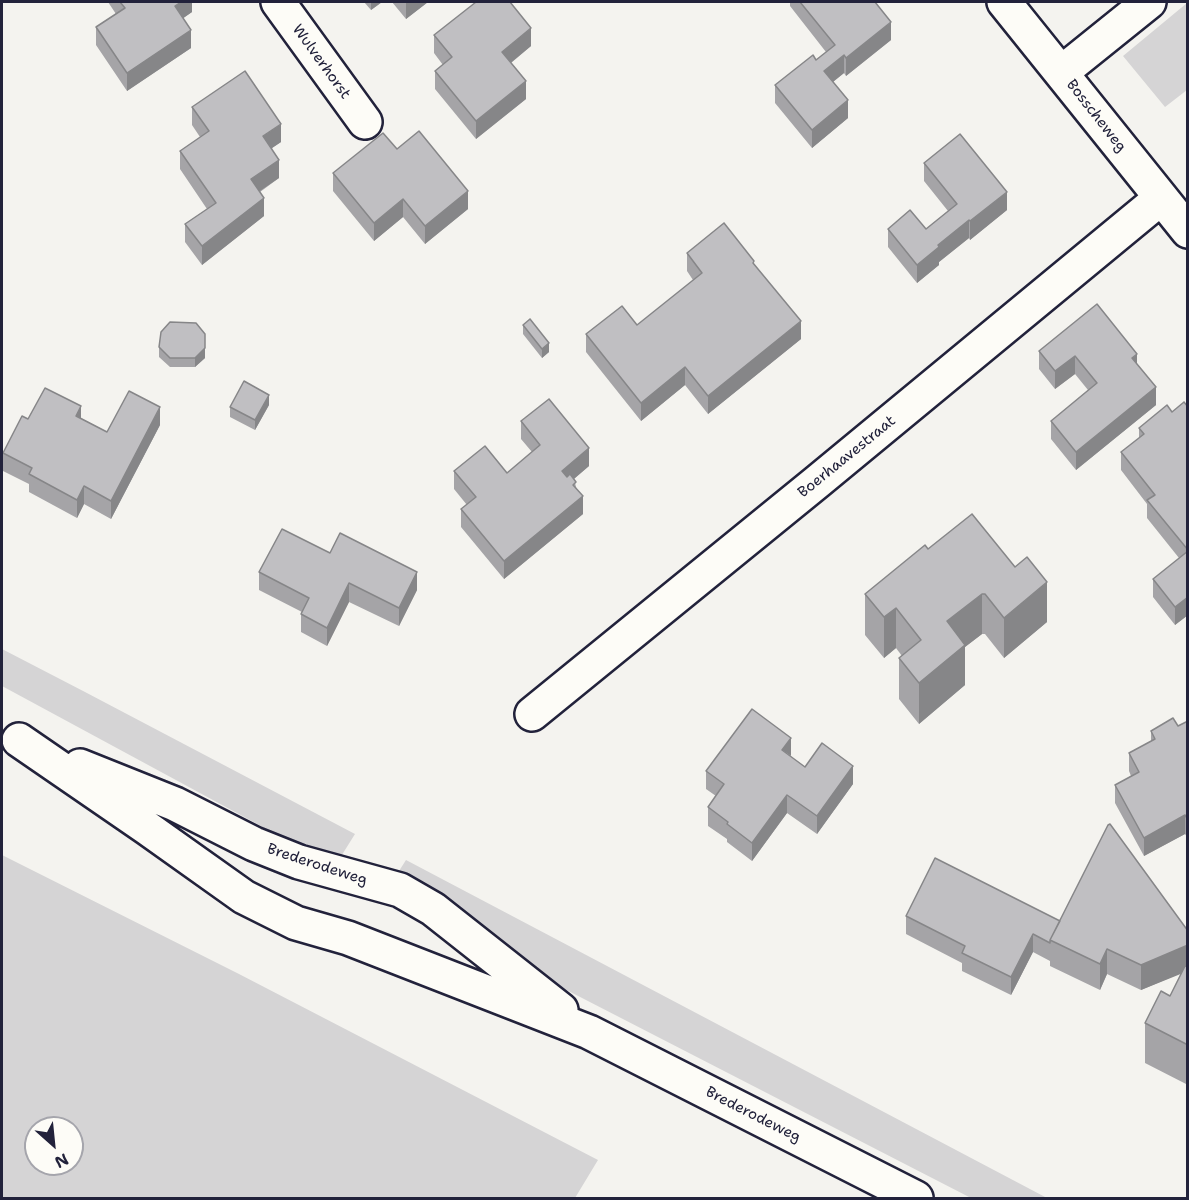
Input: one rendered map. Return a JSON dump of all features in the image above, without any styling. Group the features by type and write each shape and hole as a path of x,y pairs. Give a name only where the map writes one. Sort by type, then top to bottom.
{"main road":[{"name":"Wulverhorst","path":"278,2 365,122"},
{"name":"Bosscheweg","path":"1004,2 1188,231"},
{"path":"1062,72 1149,2"},
{"name":"Boerhaavestraat","path":"532,714 808,490 1161,198"},
{"name":"Brederodeweg","path":"10,736 147,828 244,897 296,922 348,938 589,1032 916,1198"},
{"name":"Brederodeweg","path":"10,736 176,804 254,844 299,862 400,891 433,909 589,1032"}],"shaded area":[{"path":"1187,3 1187,90 1165,107 1123,56"},
{"path":"2,649 355,834 335,866 2,686"},
{"path":"2,855 239,974 598,1160 575,1198 2,1198"},
{"path":"406,860 1047,1198 971,1198 549,981 385,893"}],"building":[{"path":"120,2 181,2 175,6 191,30 127,73 96,27 125,8"},
{"path":"476,2 510,2 531,28 502,52 526,81 476,121 435,71 452,57 434,35"},
{"path":"800,2 875,2 891,22 846,58 844,55 824,71 848,100 812,130 775,85 813,55 816,60 835,45"},
{"path":"245,71 281,124 263,136 279,160 251,179 264,198 202,246 185,224 216,203 180,151 209,131 192,107"},
{"path":"419,131 468,191 425,226 403,199 374,223 333,173 383,133 397,149"},
{"path":"960,134 1007,192 938,245 939,247 917,265 888,229 910,210 926,229 957,204 924,163"},
{"path":"724,223 754,261 753,263 801,321 708,396 685,367 641,403 586,334 622,306 637,325 702,273 687,253"},
{"path":"1097,304 1137,354 1132,358 1156,387 1076,452 1051,421 1097,383 1075,356 1055,371 1039,351"},
{"path":"530,319 549,343 542,349 523,325"},
{"path":"170,322 196,323 205,334 205,348 195,358 170,358 159,347 161,332"},
{"path":"244,381 269,395 255,420 230,407"},
{"path":"45,388 81,406 76,416 107,432 129,391 160,407 111,501 84,486 77,500 29,474 32,468 3,453 22,416 28,419"},
{"path":"549,399 589,448 562,471 567,477 570,474 576,482 573,485 583,496 504,561 461,509 476,497 454,471 485,446 507,473 540,445 521,421"},
{"path":"1184,402 1188,407 1188,550 1147,500 1155,495 1121,452 1144,434 1139,428 1167,405 1172,412"},
{"path":"972,514 1015,567 1027,557 1047,582 1004,618 985,594 982,594 947,621 965,645 919,683 899,658 921,640 896,608 884,617 865,594 925,545 928,549"},
{"path":"282,529 330,553 340,533 417,572 399,608 349,583 327,628 301,614 309,598 259,572"},
{"path":"1188,551 1188,597 1175,607 1153,579"},
{"path":"752,709 791,738 782,750 805,767 822,743 853,766 817,816 787,795 752,843 708,807 724,784 706,771"},
{"path":"1173,718 1178,726 1188,721 1188,820 1185,815 1144,838 1115,785 1139,772 1129,753 1155,739 1151,731"},
{"path":"1110,824 1188,931 1188,945 1141,965 1107,949 1100,964 1050,940"},
{"path":"935,858 1060,921 1050,943 1033,934 1011,977 962,953 965,946 906,916"},
{"path":"1185,966 1188,967 1188,1045 1145,1023 1161,991 1170,996"}]}
